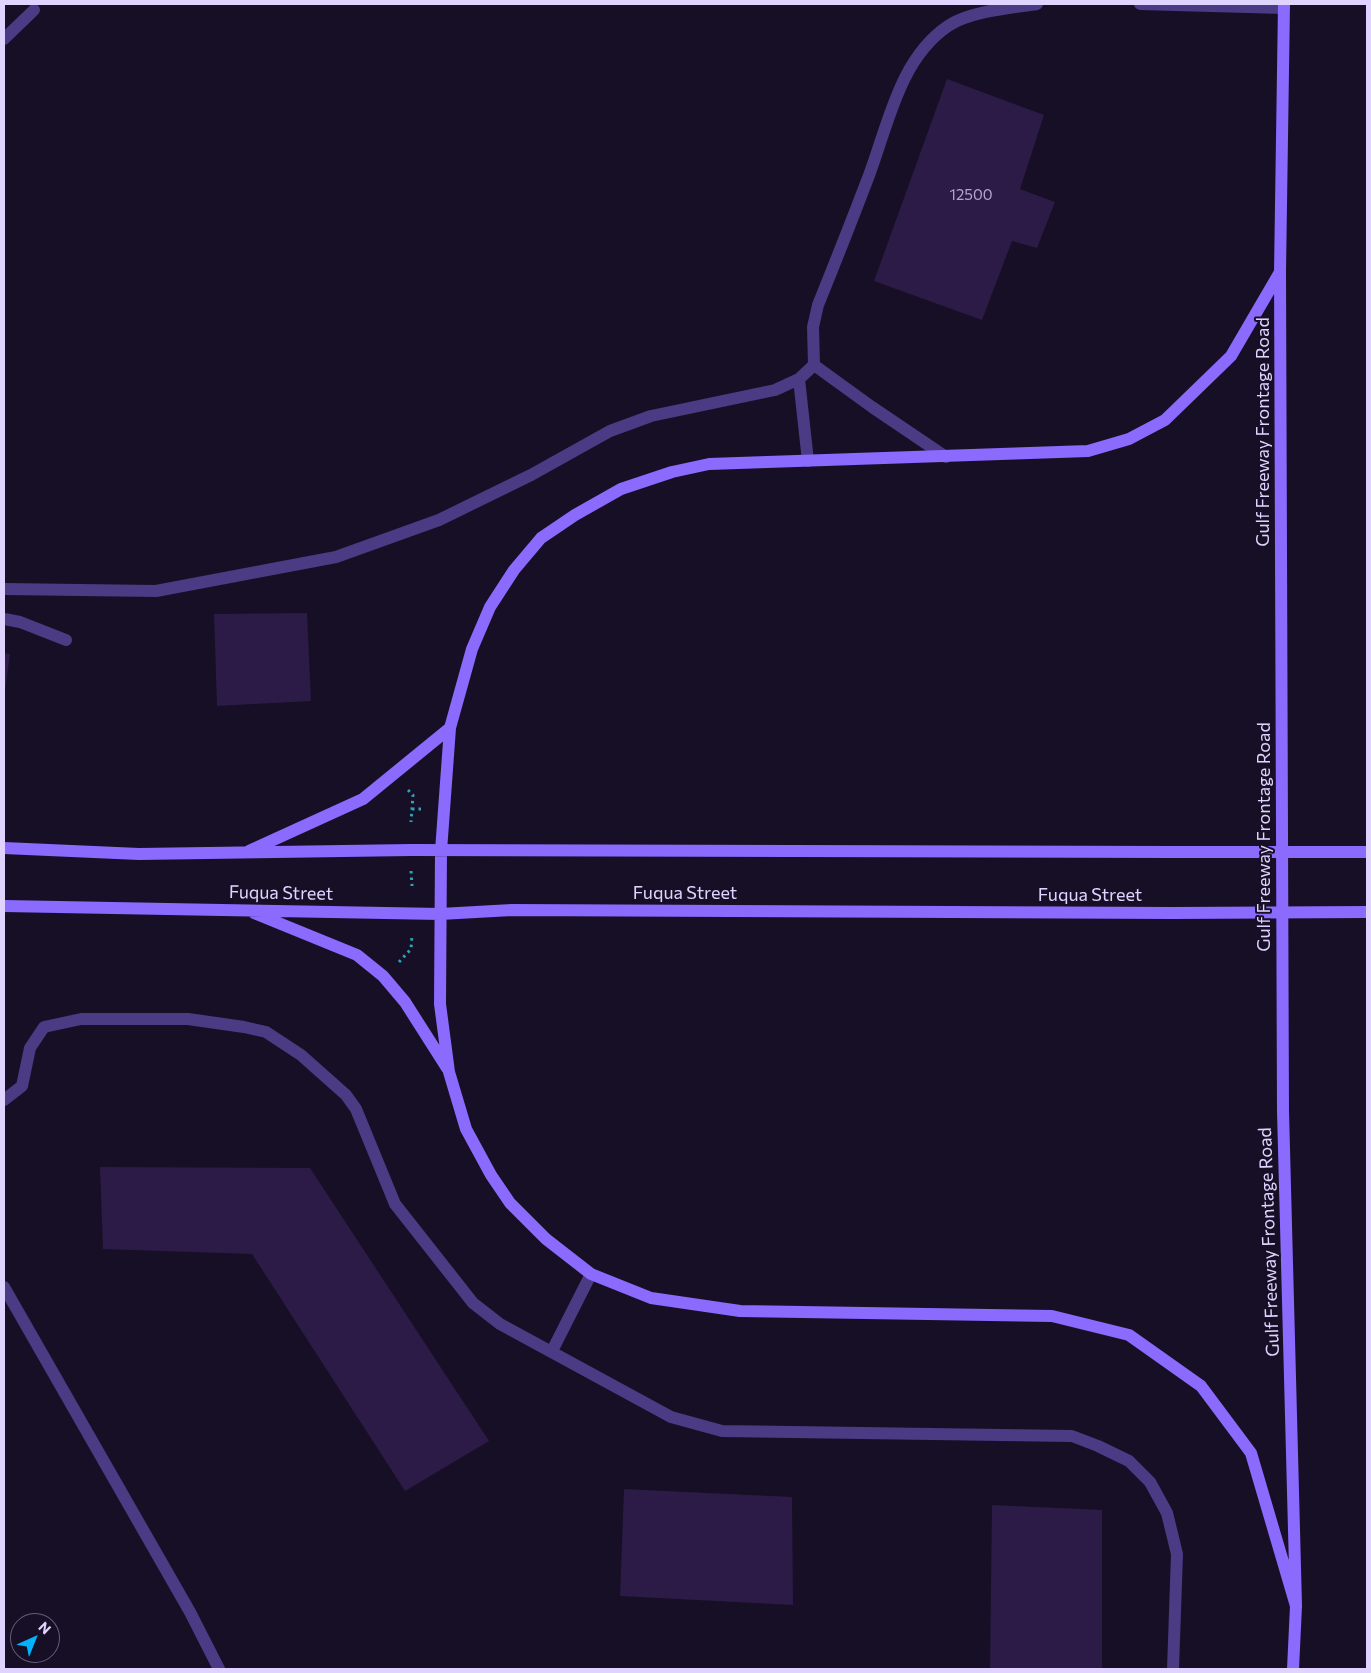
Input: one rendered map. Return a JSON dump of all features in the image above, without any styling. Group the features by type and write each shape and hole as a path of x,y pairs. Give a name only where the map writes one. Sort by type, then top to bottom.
{"main road":[{"name":"Gulf Freeway Frontage Road","path":"1284,6 1280,272 1282,1111 1296,1606 1293,1669"},
{"path":"1280,272 1231,356 1165,420 1129,438 1088,451 709,464 672,472 621,489 575,515 541,538 514,570 490,607 472,649 450,728 441,851 440,1004 449,1072 466,1129 491,1175 510,1203 546,1239 591,1274 651,1298 740,1311 1052,1316 1129,1335 1201,1386 1251,1453 1296,1606"},
{"path":"244,853 363,799 450,728"},
{"path":"4,848 139,854 441,851 1367,852"},
{"name":"Fuqua Street","path":"4,906 440,914 512,910 1367,912"},
{"path":"247,910 357,955 383,976 405,1002 449,1072"}],"lane":[{"path":"4,589 156,591 336,557 439,520 531,475 610,430 652,416 775,390 799,379 814,365 813,327 818,305 869,176 902,83 918,55 934,36 950,24 982,13 1036,4"},
{"path":"1140,4 1284,6"},
{"path":"4,39 34,6"},
{"path":"814,365 946,457"},
{"path":"799,379 808,461"},
{"path":"4,619 20,622 66,640"},
{"path":"4,1100 22,1086 30,1048 44,1027 81,1019 188,1019 266,1032 302,1054 346,1095 356,1109 395,1204 473,1303 500,1324 671,1417 722,1431 1072,1436 1129,1461 1150,1482 1167,1513 1177,1554 1173,1669"},
{"path":"552,1351 591,1274"},
{"path":"4,1287 190,1612 219,1669"}],"path":[{"path":"403,785 413,795 411,822"},
{"path":"411,871 412,886"},
{"path":"394,968 411,949 412,935"}],"building":[{"path":"947,79 1044,115 1020,189 1055,202 1037,248 1012,241 982,320 874,281"},
{"path":"307,613 311,701 217,706 214,614"},
{"path":"4,653 10,654 5,690 4,690"},
{"path":"100,1167 310,1168 489,1441 405,1491 252,1254 103,1249"},
{"path":"624,1489 792,1497 793,1605 620,1596"},
{"path":"992,1505 1102,1510 1102,1669 990,1669"}]}
